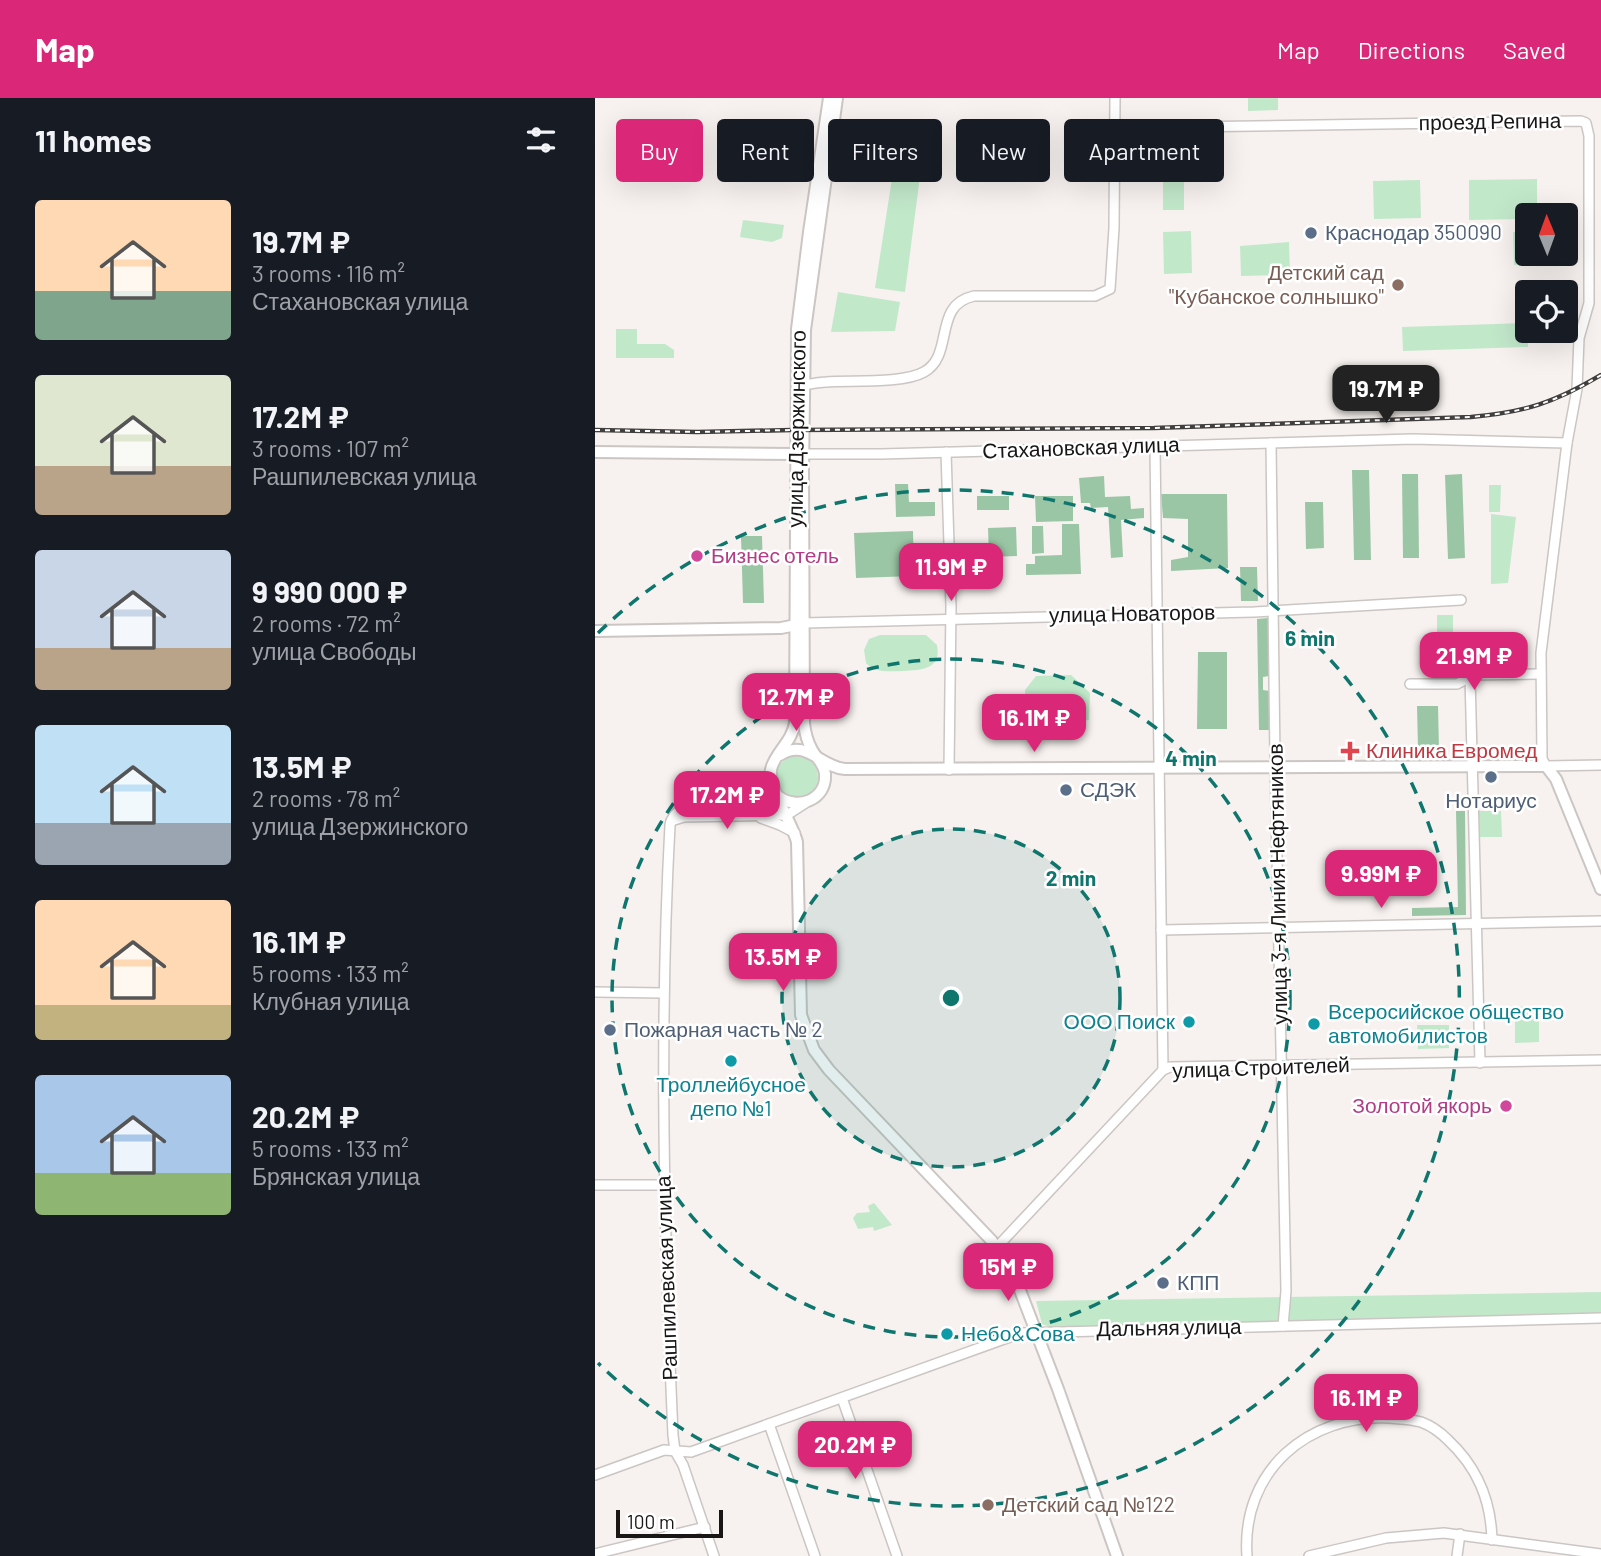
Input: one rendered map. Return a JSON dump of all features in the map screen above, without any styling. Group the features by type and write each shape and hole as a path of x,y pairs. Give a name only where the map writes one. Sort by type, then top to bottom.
{"main road":[{"name":"улица Дзержинского","path":"807,802 819,793 825,781 823,765 805,735 800,625 797,330 829,98"},
{"name":"улица Дзержинского","path":"799,454 805,330 837,98"},
{"name":"Стахановская улица","path":"595,452 799,454"},
{"name":"улица Дзержинского","path":"770,771 794,731 800,625"},
{"name":"улица Новаторов","path":"595,631 800,625"},
{"path":"778,757 784,752 797,749 807,751 832,767 845,769 1546,766 1556,779 1601,889"},
{"path":"770,771 771,785 795,833 797,846 799,1003 809,1040 829,1070 997,1247 1013,1272 1117,1556"},
{"path":"778,796 790,803 807,802"}],"street":[{"path":"1114,119 1115,98"},
{"name":"проезд Репина","path":"1224,126 1568,121 1586,123 1589,136 1590,303 1579,338 1577,389 1567,443"},
{"path":"804,386 822,382 906,377 925,372 938,358 951,311 963,298 1095,296 1110,289 1114,182"},
{"name":"Стахановская улица","path":"799,454 1413,439 1567,443"},
{"name":"улица 3-я Линия Нефтяников","path":"1271,443 1286,1291 1283,1325"},
{"path":"1567,443 1539,674 1542,759 1546,766 1601,765"},
{"path":"1155,446 1163,1070"},
{"path":"946,452 950,618 949,770"},
{"name":"улица Новаторов","path":"800,625 950,618 1274,611 1461,600"},
{"path":"1410,684 1457,684 1474,675 1539,674"},
{"path":"1470,677 1479,1063"},
{"path":"671,821 682,808 738,806 752,802 761,794 770,771"},
{"path":"671,821 684,817 787,815 807,802"},
{"path":"752,816 795,833"},
{"name":"Рашпилевская улица","path":"671,821 663,993 663,1185 675,1451 683,1465 714,1556"},
{"path":"1161,930 1601,921"},
{"path":"595,992 663,993"},
{"name":"улица Строителей","path":"997,1247 1163,1070 1170,1067 1601,1060"},
{"path":"595,1185 663,1185"},
{"name":"Дальняя улица","path":"595,1475 664,1450 691,1452 1021,1333 1601,1318"},
{"path":"842,1398 897,1556"},
{"path":"1247,1556 1248,1525 1257,1497 1270,1471 1286,1452 1298,1441 1327,1427 1365,1419 1420,1422 1437,1430 1453,1445 1477,1474 1491,1518 1492,1539"},
{"path":"769,1424 815,1556"},
{"path":"595,1554 705,1527"},
{"path":"1309,1556 1399,1536 1492,1539 1601,1554"},
{"path":"1457,1556 1460,1538"}],"green space":[{"path":"1248,98 1278,98 1278,110 1248,111"},
{"path":"1537,179 1537,203 1515,203 1515,219 1469,220 1469,180"},
{"path":"1420,180 1421,218 1374,219 1373,181"},
{"path":"891,182 919,182 905,292 875,288"},
{"path":"1163,182 1184,182 1184,210 1163,210"},
{"path":"743,220 784,225 782,238 772,242 740,237"},
{"path":"1191,231 1192,273 1164,274 1163,232"},
{"path":"1513,232 1515,232 1515,265"},
{"path":"1289,242 1290,275 1241,276 1240,246"},
{"path":"838,292 900,302 895,331 831,332"},
{"path":"1515,323 1515,343 1528,343 1528,347 1403,351 1402,327"},
{"path":"616,329 637,329 637,344 665,344 674,350 674,358 616,358"},
{"path":"1352,470 1369,470 1371,560 1354,560"},
{"path":"1402,474 1418,474 1419,558 1403,558"},
{"path":"1462,474 1465,558 1448,559 1445,475"},
{"path":"1104,476 1105,497 1130,496 1131,509 1144,508 1144,518 1121,520 1123,557 1111,558 1108,507 1091,508 1090,503 1081,503 1079,478"},
{"path":"895,484 908,484 909,502 935,502 935,516 896,517"},
{"path":"1489,485 1501,485 1500,512 1489,512"},
{"path":"1161,494 1227,494 1228,568 1171,571 1171,560 1188,557 1188,519 1163,518"},
{"path":"977,496 1009,496 1009,510 977,510"},
{"path":"1035,496 1073,496 1073,521 1036,522"},
{"path":"1305,502 1323,502 1324,548 1306,549"},
{"path":"1491,514 1516,517 1508,583 1491,584"},
{"path":"1062,524 1079,524 1081,574 1026,575 1026,564 1035,564 1035,556 1062,555"},
{"path":"1032,526 1043,526 1044,553 1032,554"},
{"path":"1016,527 1017,556 989,557 988,528"},
{"path":"913,531 914,576 856,578 854,533"},
{"path":"741,536 762,536 764,603 743,603"},
{"path":"1240,567 1257,567 1258,601 1241,601"},
{"path":"1437,615 1453,615 1453,635 1437,636"},
{"path":"1268,618 1269,676 1263,677 1263,690 1270,691 1270,730 1259,730 1257,619"},
{"path":"880,635 926,635 937,645 938,653 934,664 917,670 888,671 870,667 866,663 864,650 869,639"},
{"path":"1198,652 1227,652 1227,729 1197,729"},
{"path":"1071,675 1090,693 1089,720 1047,723 1027,717 1025,690 1036,676"},
{"path":"1417,706 1438,706 1439,749 1418,749"},
{"path":"797,756 812,762 818,777 812,792 797,798 782,792 776,777 782,762"},
{"path":"1456,811 1465,811 1466,915 1412,916 1412,908 1458,907"},
{"path":"1478,811 1501,811 1502,837 1478,837"},
{"path":"1539,1006 1539,1042 1515,1043 1515,1007"},
{"path":"1417,1025 1449,1025 1449,1048 1418,1049"},
{"path":"874,1203 892,1225 874,1231 873,1227 858,1229 853,1218 857,1213 870,1212 868,1206"},
{"path":"1601,1292 1601,1314 1050,1327 1042,1324 1036,1301"}],"railway":[{"path":"595,430 697,432 1154,428 1471,417 1539,405 1601,375"}],"place":[{"name":"Краснодар 350090","path":"1311,233"},
{"name":"Детский сад \"Кубанское солнышко\"","path":"1398,285"},
{"name":"Бизнес отель","path":"697,556"},
{"name":"Клиника Евромед","path":"1350,751"},
{"name":"Нотариус","path":"1491,777"},
{"name":"СДЭК","path":"1066,790"},
{"name":"ООО Поиск","path":"1189,1022"},
{"name":"Всеросийское общество автомобилистов","path":"1314,1024"},
{"name":"Пожарная часть № 2","path":"610,1030"},
{"name":"Троллейбусное депо №1","path":"731,1061"},
{"name":"Золотой якорь","path":"1506,1106"},
{"name":"КПП","path":"1163,1283"},
{"name":"Небо&Сова","path":"947,1334"},
{"name":"Детский сад №122","path":"988,1505"}]}
